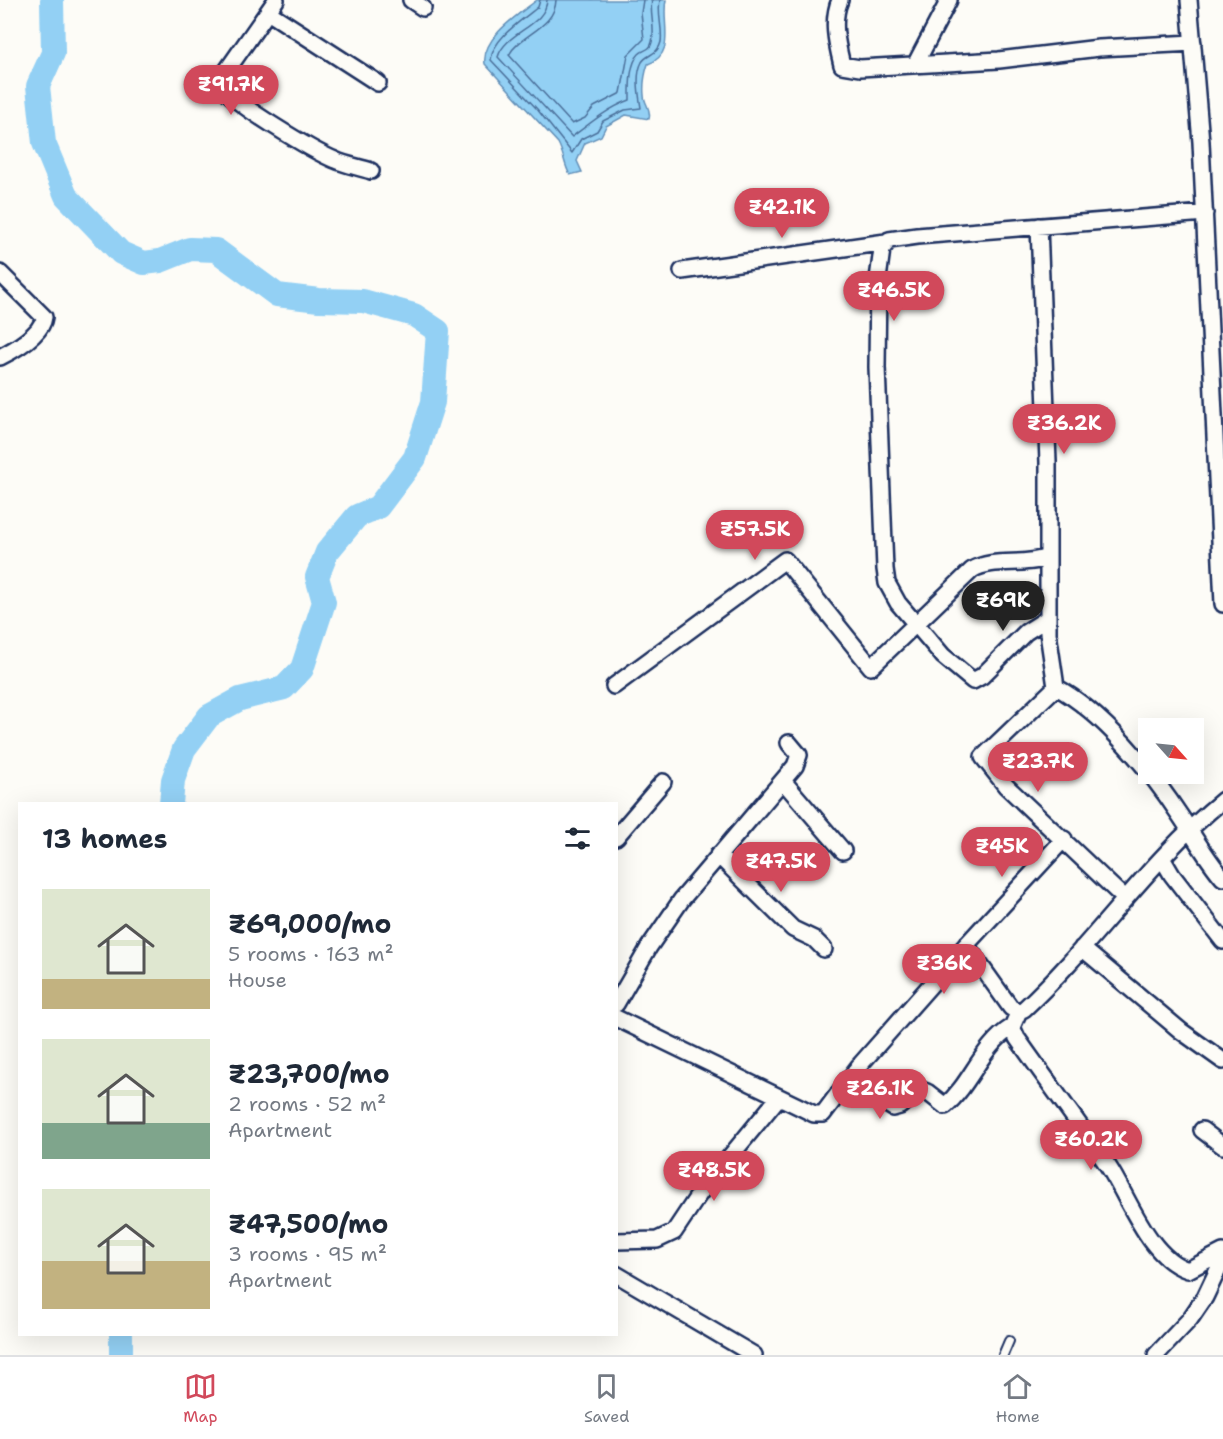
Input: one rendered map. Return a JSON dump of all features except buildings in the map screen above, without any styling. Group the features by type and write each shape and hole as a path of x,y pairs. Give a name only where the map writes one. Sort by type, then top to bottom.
{"street":[{"path":"840,0 836,10 835,26 842,65 868,68 999,60 1099,48 1193,43"},
{"path":"915,65 949,0"},
{"path":"1189,0 1205,213 1223,604"},
{"path":"370,171 335,160 310,147 237,101 222,86 225,74 272,6 378,83"},
{"path":"682,271 917,236 1205,213"},
{"path":"1039,226 1048,462 1048,618 1056,687"},
{"path":"886,242 880,256 878,279 877,367 885,568 891,593 943,656 975,681 1026,632 1048,618"},
{"path":"0,273 44,317 43,322 26,340 0,357"},
{"path":"614,686 785,560 871,667 916,622 978,567 1030,562 1048,557"},
{"path":"1056,687 1080,701 1109,726 1170,801 1223,878"},
{"path":"1056,687 983,757 1006,786 1125,898"},
{"path":"618,1001 668,919 718,855 783,781 799,758 798,752 789,743"},
{"path":"783,781 843,851"},
{"path":"618,835 663,782"},
{"path":"848,1079 889,1107 897,1108 919,1089 927,1092 945,1106 965,1084 977,1060 1012,1027 1019,1011 1050,984 1162,858 1223,800"},
{"path":"618,1019 814,1114 823,1114 848,1079 1014,889 1064,839"},
{"path":"718,855 793,928 814,939 824,949"},
{"path":"1162,858 1172,875 1223,941"},
{"path":"966,945 1011,1008 1019,1011"},
{"path":"1082,948 1181,1031 1223,1061"},
{"path":"1012,1027 1017,1038 1107,1165 1143,1226 1168,1260 1188,1270 1223,1252"},
{"path":"618,1241 657,1239 674,1232 700,1193 779,1097"},
{"path":"1202,1130 1223,1146"},
{"path":"1156,1355 1190,1319 1205,1297 1223,1259"},
{"path":"618,1275 754,1355"}],"lane":[{"path":"1003,1355 1009,1341"}],"water":[{"path":"537,0 666,0 665,45 657,59 648,64 644,79 644,98 649,119 626,115 606,126 601,136 585,143 577,161 582,172 570,175 558,143 485,64 485,54 495,36"}],"waterway":[{"path":"52,0 53,53 38,86 44,143 66,196 121,253 144,263 160,261 190,249 216,250 277,295 319,300 363,301 414,315 438,331 433,402 415,458 378,507 357,516 327,552 317,577 324,602 302,669 284,688 240,699 209,716 184,749 173,780 171,802"},
{"path":"121,1336 121,1355"}]}
